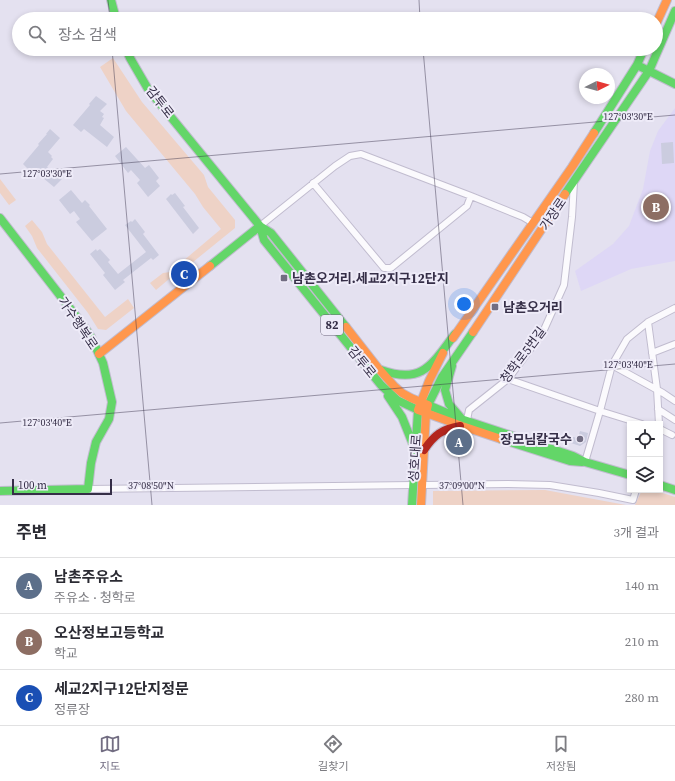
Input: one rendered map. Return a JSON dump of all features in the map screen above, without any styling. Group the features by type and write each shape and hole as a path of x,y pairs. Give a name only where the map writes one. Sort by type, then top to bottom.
{"main road":[{"path":"111,0 114,12"},
{"path":"662,12 667,0"},
{"name":"가장로","path":"663,39 675,11"},
{"name":"감투로","path":"129,56 148,89 260,226 271,233 378,368 402,393 423,408"},
{"name":"가장로","path":"423,408 439,360 455,334 572,167 637,65 641,56"},
{"name":"가장로","path":"423,408 459,350 649,71 656,56"},
{"path":"637,65 675,84"},
{"name":"가수행복로","path":"0,218 83,325 91,337 103,363 112,402 108,419 96,442 91,463 88,489"},
{"path":"99,354 260,226"},
{"name":"감투로","path":"260,226 264,240 381,385 397,400 423,408"},
{"path":"378,368 389,373 404,376 419,373 433,362 455,334"},
{"path":"459,350 452,366 445,390 449,404 463,422"},
{"path":"381,385 402,417 415,452"},
{"path":"423,408 570,461 585,462 627,474"},
{"name":"성호대로","path":"422,505 424,450 423,408"},
{"name":"성호대로","path":"412,505 415,452 423,408"},
{"path":"424,450 432,438 444,429 463,422"},
{"path":"663,486 675,490"},
{"path":"0,491 88,489"}],"street":[{"path":"260,226 313,183 350,156 361,154 471,196 533,223"},
{"name":"청학로5번길","path":"463,422 469,410 508,379 543,332 564,286 572,217 574,182"},
{"path":"313,183 384,268 391,268 467,206 471,196"},
{"path":"585,462 612,365 627,339 648,322 675,308"},
{"path":"648,322 657,390 659,421"},
{"path":"652,354 675,344"},
{"path":"612,365 675,401"},
{"path":"508,379 632,421"},
{"path":"658,409 675,420"},
{"path":"663,430 672,435"},
{"path":"422,490 508,484 550,485 633,500 635,493"},
{"path":"88,489 413,488"}],"shaded area":[{"path":"113,58 142,102 204,175 208,187 235,220 235,228 156,290 150,283 163,273 170,272 221,229 203,207 195,194 126,111 100,67"},
{"path":"675,108 675,261 631,269 581,291 575,271 613,244 629,226 643,189 650,151 658,131"},
{"path":"0,179 16,200 9,205 0,193"},
{"path":"32,220 42,232 47,244 105,317 128,299 134,308 106,330 98,329 88,313 37,248 32,236 25,226"},
{"path":"545,490 626,505 433,505 433,491"},
{"path":"641,493 662,493 675,497 675,505 635,505"}],"building":[{"path":"96,96 107,104 100,111 104,114 102,117 104,118 100,125 114,137 107,147 84,129 81,132 73,125"},
{"path":"50,129 60,138 48,152 53,159 47,167 62,179 54,187 32,169 30,168 29,170 23,164"},
{"path":"673,142 674,163 662,164 661,143"},
{"path":"126,147 145,168 149,165 159,178 156,181 160,186 148,197 137,183 140,180 131,170 128,173 115,156"},
{"path":"71,190 82,203 85,200 90,205 89,206 107,229 92,241 76,222 80,219 74,211 70,214 59,200"},
{"path":"175,193 185,206 183,207 199,228 193,234 166,199 171,194 172,195"},
{"path":"135,219 145,232 143,234 159,255 153,260 151,258 123,280 125,282 115,290 103,275 105,273 90,254 96,249 97,251 100,249 110,260 108,262 118,274 146,252 125,225"},
{"path":"580,431 588,433 586,442 580,446 571,443 573,437 578,438"}],"traffic: fast":[{"path":"111,0 114,12"},
{"path":"663,39 675,11"},
{"path":"129,56 148,89 260,226 271,233 346,327"},
{"path":"594,133 637,65 641,56"},
{"path":"565,194 649,71 656,56"},
{"path":"637,65 675,84"},
{"path":"0,218 91,337 103,363 112,402 109,419 96,442 91,463 88,489 0,491"},
{"path":"210,266 260,226"},
{"path":"260,226 264,240 381,385 397,400 418,410 412,505"},
{"path":"473,332 442,377 428,405 461,419 573,456 585,462 627,474"},
{"path":"381,370 395,374 407,375 417,373 433,363 455,334"},
{"path":"452,366 445,390 449,404 461,418"},
{"path":"388,396 402,417 414,447"},
{"path":"501,439 570,461 582,462"},
{"path":"663,486 675,490"}],"traffic: slow":[{"path":"662,12 667,0"},
{"path":"453,338 594,133"},
{"path":"473,332 565,194"},
{"path":"99,354 210,266"},
{"path":"346,327 394,386 402,393 428,405 426,413 421,505"},
{"path":"443,353 429,381 418,410 501,439"}],"traffic: jam":[{"path":"424,450 431,440 443,431 460,426"}],"place":[{"name":"오산정보고등학교","path":"656,207"},
{"name":"세교2지구12단지정문","path":"184,274"},
{"name":"남촌오거리.세교2지구12단지","path":"284,278"},
{"name":"남촌오거리","path":"495,307"},
{"name":"장모님칼국수","path":"580,439"},
{"name":"남촌주유소","path":"459,442"}]}
